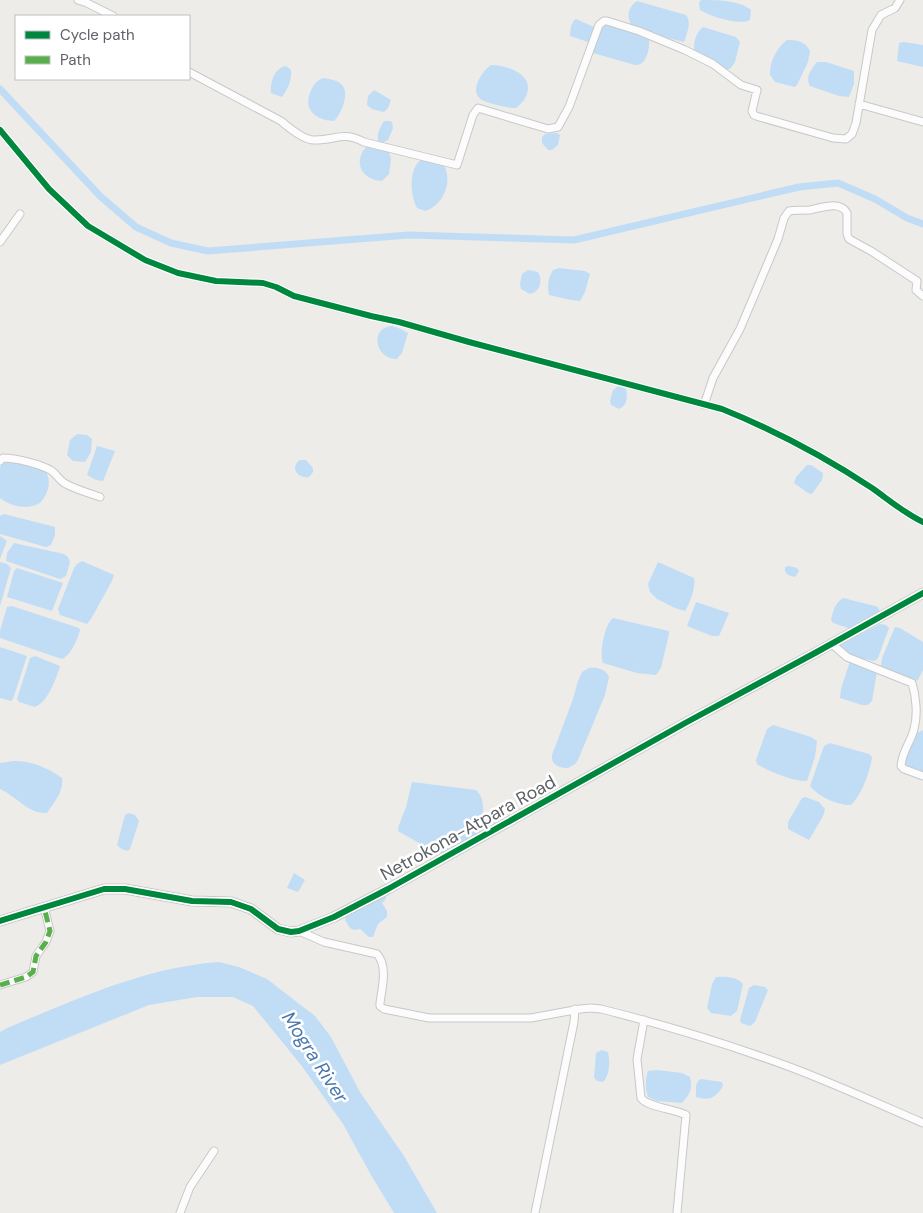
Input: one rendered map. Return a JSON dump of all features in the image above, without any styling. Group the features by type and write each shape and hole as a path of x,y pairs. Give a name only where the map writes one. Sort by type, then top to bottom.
{"street":[{"path":"78,0 111,15"},
{"path":"190,73 281,121 294,131 313,141 352,136 364,142 457,165 473,115 478,108 548,130 558,127 569,107 599,25 604,21 639,31 685,50 713,64 741,85 756,90 752,111 756,116 833,138 846,139 852,134 872,30 881,15 895,8 900,0"},
{"path":"859,104 923,122"},
{"path":"0,130 49,189 88,226 145,260 178,274 216,281 263,284 276,287 294,296 399,322 722,409 761,425 872,488 906,513 923,522"},
{"path":"704,405 713,378 740,330 778,239 784,218 789,211 814,209 821,206 843,208 847,213 846,234 849,239 917,281 916,290 923,296"},
{"path":"0,242 20,214"},
{"path":"0,461 2,458 11,458 42,467 51,471 62,482 100,497"},
{"name":"Netrokona-Atpara Road","path":"299,931 334,917 388,889 923,593"},
{"path":"832,644 848,657 912,683 916,711 914,730 908,742 901,766 904,770 923,776"},
{"path":"0,921 104,889 118,888 192,901 223,901 239,904 251,909 278,929 291,932 299,931 324,942 376,954 382,960 380,1006 384,1009 429,1018 531,1018 575,1009 591,1008 679,1030 792,1068 923,1123"},
{"path":"0,985 26,977 33,972 36,956 46,942 50,931 44,907"},
{"path":"535,1213 575,1009"},
{"path":"644,1020 637,1059 641,1098 646,1103 678,1111 686,1115 677,1213"},
{"path":"180,1213 190,1187 214,1151"}],"water":[{"path":"701,0 728,1 740,4 751,10 750,20 739,22 710,15 700,10 699,3"},
{"path":"637,1 686,15 689,25 684,42 656,35 632,26 629,12"},
{"path":"576,19 594,27 591,39 588,42 570,36 571,26"},
{"path":"603,22 649,38 649,47 645,60 639,65 635,65 593,53 592,50"},
{"path":"703,27 736,37 740,42 735,62 730,69 724,69 695,53 695,39"},
{"path":"787,40 800,42 806,45 810,51 808,62 795,87 775,82 770,75 774,56"},
{"path":"899,43 923,45 923,67 897,61"},
{"path":"817,62 826,62 854,71 854,84 849,97 839,96 810,86 808,76"},
{"path":"491,65 506,67 525,78 528,84 528,92 524,100 516,108 489,103 478,96 476,87 478,82"},
{"path":"286,66 291,70 291,78 282,97 271,93 271,85 278,70"},
{"path":"323,78 339,82 345,90 345,100 334,121 317,117 308,105 312,88"},
{"path":"374,90 391,100 384,112 372,109 367,105 368,96"},
{"path":"384,121 392,122 393,128 388,140 382,143 378,141 378,135"},
{"path":"557,133 560,135 558,145 552,150 548,150 542,143 542,137 545,134"},
{"path":"367,146 389,152 391,159 389,174 382,181 369,177 361,169 360,158"},
{"path":"422,159 443,164 447,177 447,185 442,198 437,204 425,211 417,208 412,189 414,169"},
{"path":"559,268 585,271 590,274 585,292 580,301 549,295 548,285 550,276 553,270"},
{"path":"528,270 538,272 540,275 540,285 536,291 530,294 521,289 520,284 522,274"},
{"path":"392,326 408,333 402,353 397,359 389,358 383,354 378,343 380,332"},
{"path":"620,385 626,389 627,398 624,406 619,409 611,405 610,401 613,390"},
{"path":"77,434 87,435 92,439 91,452 85,462 73,461 67,455 70,440"},
{"path":"97,446 115,451 103,481 96,480 87,475"},
{"path":"300,460 306,460 313,468 313,472 309,477 301,476 296,472 295,466"},
{"path":"5,461 29,465 46,472 49,480 48,488 40,503 20,507 9,504 0,498 0,468"},
{"path":"807,465 811,465 823,473 822,480 812,494 794,483 796,477"},
{"path":"4,514 55,527 55,535 51,545 46,547 0,534 0,516"},
{"path":"0,536 7,541 0,559"},
{"path":"14,543 64,554 70,562 66,576 60,579 6,561 7,553"},
{"path":"82,561 114,575 87,624 60,615 58,609 74,568"},
{"path":"0,562 7,564 11,568 0,606"},
{"path":"658,562 694,578 692,595 685,611 657,599 650,592 648,584"},
{"path":"785,567 797,568 799,571 795,577 788,575 785,571"},
{"path":"17,568 63,583 52,611 7,597 14,571"},
{"path":"843,598 878,607 880,612 851,629 833,623 831,620 836,605"},
{"path":"696,602 729,613 719,636 712,636 687,626"},
{"path":"12,606 79,628 77,638 68,654 62,659 0,638 0,631 7,607"},
{"path":"613,618 669,631 661,668 656,675 637,673 603,663 604,639 610,621"},
{"path":"880,624 886,625 889,628 878,658 875,661 854,657 839,647 842,643"},
{"path":"895,627 923,642 923,670 918,680 915,681 881,666 882,658"},
{"path":"0,647 27,656 11,701 0,698"},
{"path":"35,656 60,666 48,695 35,707 19,702 17,699 30,658"},
{"path":"850,661 877,672 872,701 868,705 840,698"},
{"path":"589,668 601,669 608,674 605,695 578,760 568,768 562,767 554,764 552,755 578,681 582,672"},
{"path":"773,725 811,737 817,741 815,757 807,781 782,776 757,764 756,760 767,729"},
{"path":"923,730 923,774 904,766 907,751 915,734"},
{"path":"830,743 869,754 872,757 865,782 859,795 851,805 829,800 810,786 824,746"},
{"path":"14,761 40,766 62,778 60,792 47,813 40,813 28,808 0,789 0,763"},
{"path":"412,782 476,790 480,795 483,806 483,818 479,836 444,855 438,854 398,831"},
{"path":"805,797 819,802 825,809 809,840 788,829 788,822 802,798"},
{"path":"129,813 135,815 139,821 130,849 125,850 117,845 125,815"},
{"path":"294,873 305,880 298,892 287,888"},
{"path":"385,895 386,899 382,903 387,911 387,917 378,924 373,937 369,937 360,929 354,930 350,928 345,920 346,916"},
{"name":"Mogra River","path":"219,962 239,967 267,979 315,1016 331,1037 360,1092 404,1156 437,1213 394,1213 343,1124 301,1065 253,1006 233,997 197,997 149,1005 0,1065 0,1032 7,1028 111,986 164,970"},
{"path":"716,977 734,978 743,984 737,1011 731,1016 711,1013 707,1008 712,984"},
{"path":"754,985 765,987 768,990 755,1022 750,1026 741,1023 740,1020 749,988"},
{"path":"602,1050 608,1052 609,1060 608,1072 603,1082 597,1081 594,1078 596,1053"},
{"path":"657,1070 682,1073 690,1077 690,1091 682,1103 657,1101 648,1097 646,1078 648,1071"},
{"path":"701,1079 722,1082 723,1086 712,1098 696,1097 696,1086"}],"waterway":[{"path":"0,89 100,196 136,227 171,243 208,251 409,235 574,240 799,187 838,183 875,199 907,218 923,224"}],"marked path":[{"path":"0,985 26,977 33,972 36,956 46,942 50,931 44,907"}],"cycle path":[{"path":"0,130 49,189 88,226 145,260 178,273 216,281 263,283 294,296 399,322 722,409 780,435 818,455 923,522"},
{"path":"0,921 104,889 125,889 192,901 231,902 251,909 278,929 291,932 299,931 334,917 388,889 923,593"}]}
